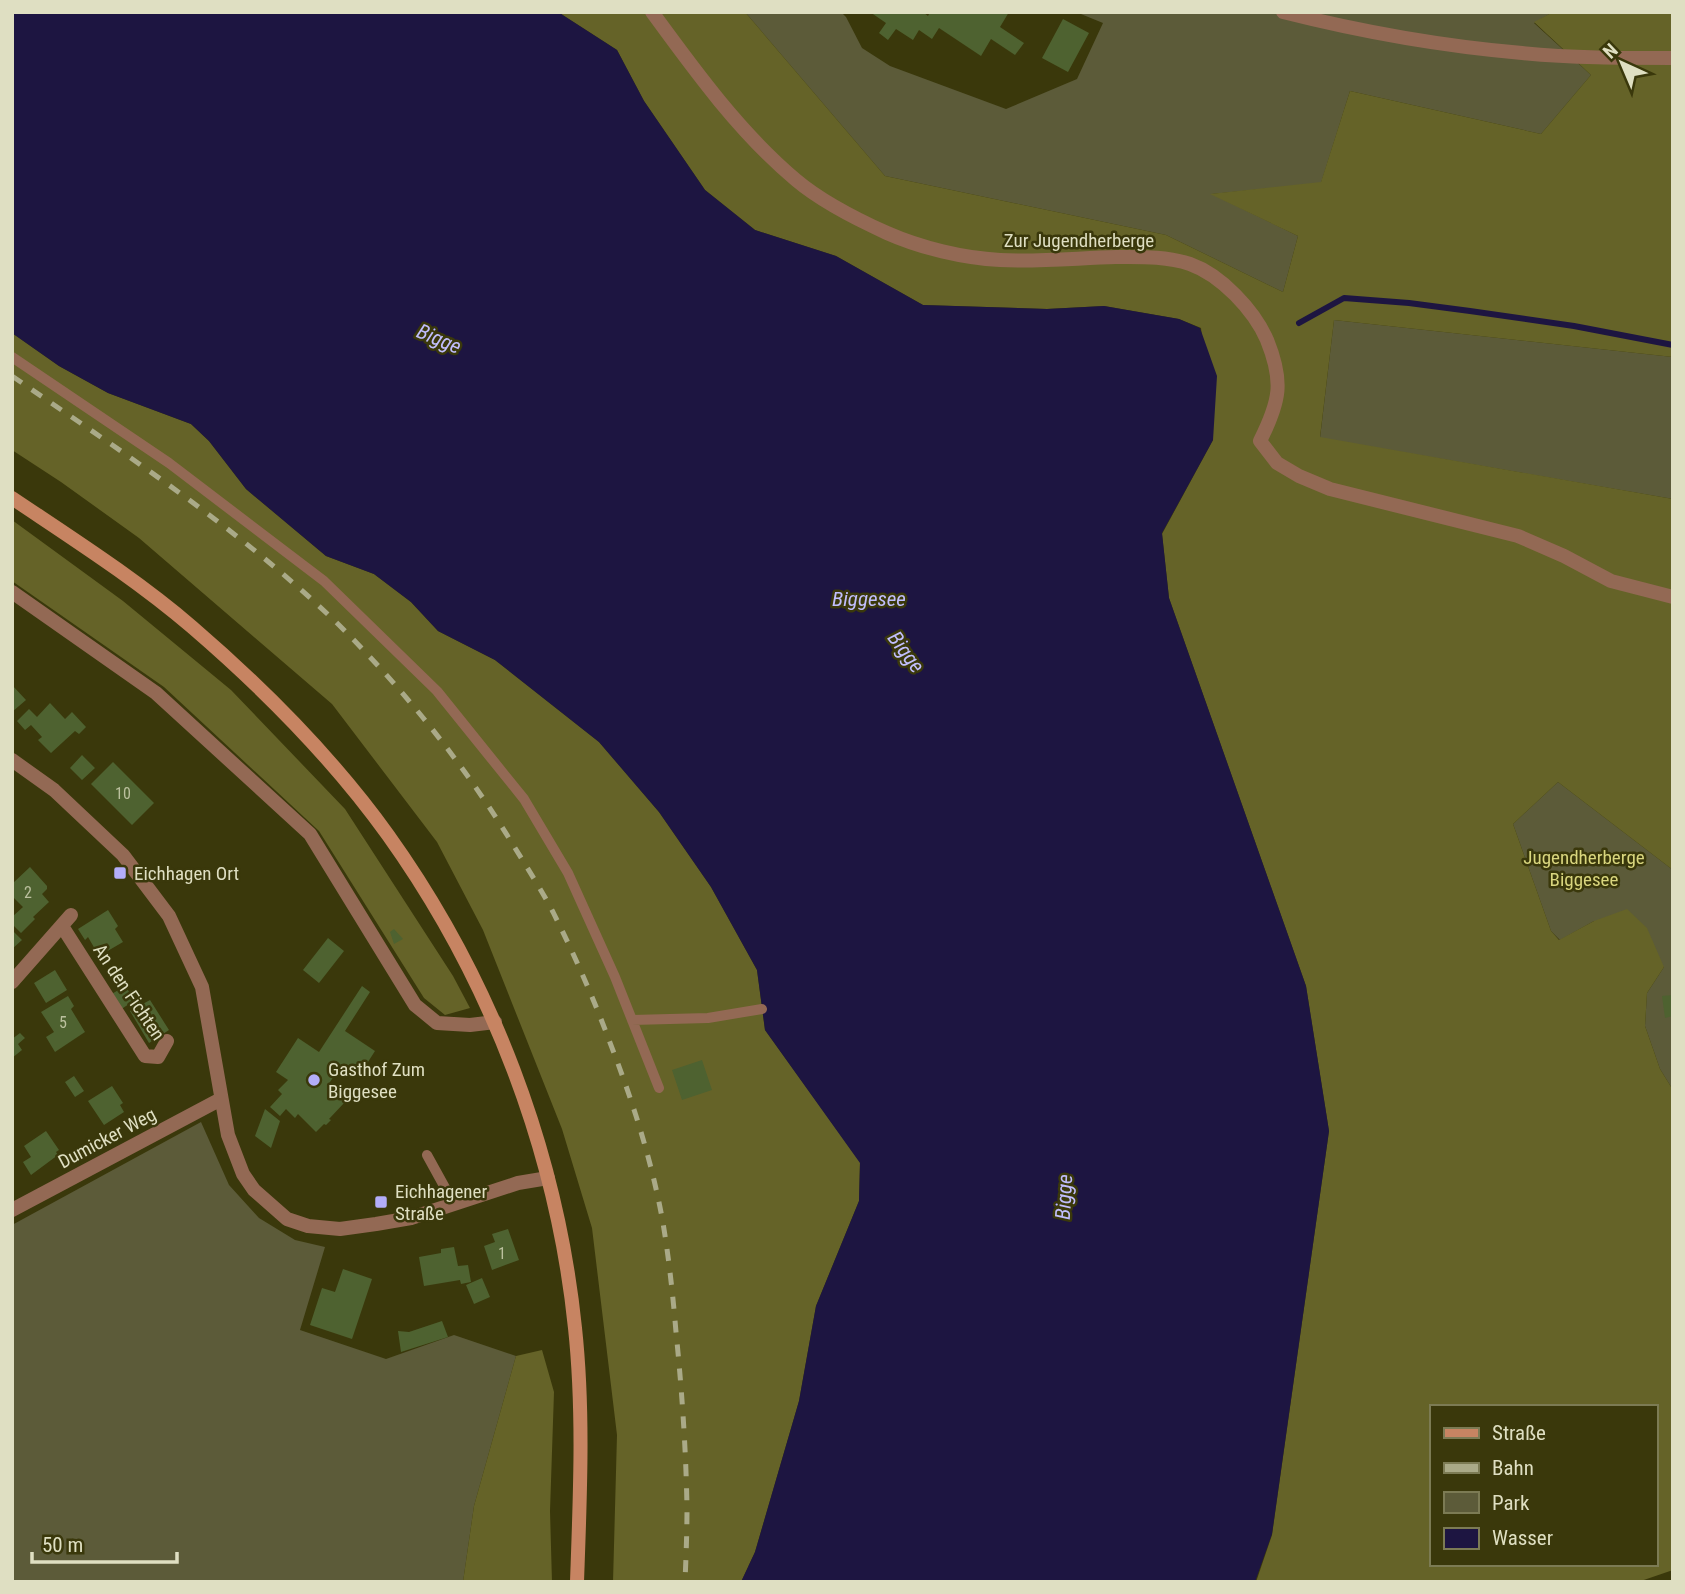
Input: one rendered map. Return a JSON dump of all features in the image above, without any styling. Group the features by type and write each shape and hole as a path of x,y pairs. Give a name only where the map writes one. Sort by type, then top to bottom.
{"main road":[{"path":"12,498 128,577 190,625 278,706 319,749 388,835 427,893 466,963 495,1022 523,1097 548,1178 570,1287 580,1393 577,1582"}],"street":[{"name":"Zur Jugendherberge","path":"652,12 756,144 798,182 825,201 889,234 947,253 1000,260 1151,257 1190,264 1221,282 1243,302 1261,327 1272,354 1279,384 1273,413 1261,441 1277,463 1298,476 1330,489 1518,536 1611,581 1673,597"},
{"path":"1283,12 1375,34 1444,44 1581,57 1673,58"},
{"path":"12,592 156,693 310,834 415,1005 437,1023 470,1025 495,1022"},
{"path":"12,760 54,790 123,855 169,916 202,987 220,1099 228,1135 243,1174 254,1190 287,1219 308,1226 340,1229 411,1219 518,1183 548,1178"},
{"name":"An den Fichten","path":"12,982 66,920 145,1056 158,1057 167,1041"},
{"name":"Dumicker Weg","path":"12,1210 220,1099"}],"lane":[{"path":"12,357 169,463 324,581 437,691 524,799 568,873 615,977 659,1088"},
{"path":"632,1020 708,1018 762,1009"},
{"path":"428,1154 454,1204"}],"green space":[{"path":"745,12 841,12 862,48 890,66 1006,109 1077,79 1103,23 1076,12 1553,12 1534,23 1591,75 1541,134 1350,91 1321,183 1212,194 1298,236 1283,292 1166,235 885,176"},
{"path":"1334,320 1673,357 1673,499 1320,438"},
{"name":"Jugendherberge Biggesee","path":"1558,782 1673,870 1673,1090 1660,1069 1645,1026 1647,993 1664,967 1594,921 1560,940 1551,931 1513,824"},
{"path":"201,1122 229,1185 259,1218 295,1240 325,1247 300,1330 386,1359 454,1335 516,1356 474,1506 463,1582 12,1582 12,1225"}],"shaded area":[{"path":"558,12 745,12 885,176 1166,235 1283,292 1298,236 1210,194 1321,182 1350,91 1541,134 1591,75 1534,22 1553,12 1673,12 1673,357 1334,320 1320,437 1673,499 1673,870 1558,782 1513,824 1551,931 1559,940 1594,921 1627,909 1647,928 1664,967 1647,993 1645,1026 1660,1069 1673,1090 1673,1570 1638,1582 1256,1582 1272,1535 1329,1131 1306,986 1169,598 1162,534 1213,440 1201,328 1179,319 1104,306 1047,309 923,305 836,256 755,230 705,190 644,101 617,50"},
{"path":"12,333 59,366 108,393 191,424 209,441 246,489 326,556 374,574 411,602 438,631 495,660 599,742 659,812 711,887 757,970 765,1030 860,1162 859,1201 816,1306 799,1401 755,1552 741,1582 613,1582 617,1435 592,1228 562,1129 483,930 437,842 332,704 139,538 12,450"},
{"path":"12,520 123,601 231,690 345,809 453,976 470,1008 445,1015 424,998 319,831 164,687 12,581"},
{"path":"542,1350 554,1392 550,1511 552,1582 463,1582 474,1506 516,1356"}],"water":[{"name":"Biggesee","path":"12,12 558,12 617,50 644,101 705,190 755,230 836,256 923,305 1047,309 1104,306 1179,319 1200,328 1217,376 1213,440 1162,533 1169,598 1306,986 1329,1131 1272,1534 1255,1582 741,1582 755,1552 799,1401 816,1306 859,1201 860,1163 765,1030 757,970 711,887 659,812 599,742 495,660 438,631 411,602 374,574 326,556 246,489 209,441 191,424 108,393 59,366 12,333"}],"building":[{"path":"870,12 923,12 928,16 930,12 1009,12 1000,27 1024,43 1015,55 991,39 981,56 939,28 932,39 919,30 913,40 896,29 888,40 879,33 886,23"},
{"path":"1063,19 1089,33 1068,72 1042,58"},
{"path":"12,685 26,700 12,712"},
{"path":"50,703 65,719 72,712 86,727 79,734 75,731 51,753 38,740 42,737 31,725 25,730 17,721 29,709 37,717"},
{"path":"82,755 95,768 82,780 70,768"},
{"path":"113,762 154,803 132,825 91,784"},
{"path":"30,867 47,886 42,894 49,902 21,933 12,924 12,917 23,907 12,896 12,884"},
{"path":"108,910 118,926 115,929 123,942 99,956 88,937 85,940 78,929"},
{"path":"394,929 403,939 394,944 390,932"},
{"path":"12,930 22,940 12,949"},
{"path":"328,938 344,951 319,983 303,970"},
{"path":"55,970 67,990 46,1003 34,983"},
{"path":"125,986 135,1000 120,1010 110,995"},
{"name":"Gasthof Zum Biggesee","path":"362,986 370,992 345,1031 375,1051 359,1076 342,1064 328,1085 345,1102 329,1119 331,1120 316,1132 298,1114 295,1118 286,1109 280,1116 270,1107 282,1094 278,1090 288,1080 276,1072 298,1038 319,1052"},
{"path":"1673,995 1673,1016 1665,1018 1662,996"},
{"path":"68,996 74,1006 71,1009 85,1032 55,1052 46,1037 54,1032 41,1012"},
{"path":"150,1000 169,1030 149,1043 130,1011"},
{"path":"20,1033 25,1038 18,1044 22,1050 12,1058 12,1039"},
{"path":"702,1060 712,1090 682,1100 672,1070"},
{"path":"74,1076 84,1091 75,1097 65,1082"},
{"path":"112,1086 123,1103 120,1105 124,1112 104,1125 88,1101"},
{"path":"265,1109 280,1121 271,1148 255,1136"},
{"path":"46,1131 59,1150 56,1152 58,1155 31,1175 23,1162 31,1157 24,1146"},
{"path":"508,1229 519,1260 492,1270 484,1246 495,1242 492,1234"},
{"path":"454,1247 458,1266 468,1265 471,1282 461,1284 460,1280 424,1286 419,1257 441,1253 441,1249"},
{"path":"343,1269 372,1279 352,1339 310,1325 322,1288 335,1292"},
{"path":"482,1278 490,1297 474,1304 466,1285"},
{"path":"442,1321 448,1337 401,1352 398,1331 409,1332"}],"waterway":[{"path":"1299,323 1344,298 1470,311 1574,326 1673,345"}],"railway":[{"path":"12,376 222,525 339,625 410,702 453,756 493,813 548,903 583,976 617,1062 640,1130 658,1200 671,1278 682,1398 687,1508 685,1582"}],"place":[{"name":"Eichhagen Ort","path":"120,873"},
{"name":"Gasthof Zum Biggesee","path":"314,1080"},
{"name":"Eichhagener Straße","path":"381,1202"}],"water label":[{"name":"Bigge","path":"439,339"},
{"name":"Bigge","path":"906,652"},
{"name":"Bigge","path":"1064,1197"}]}
